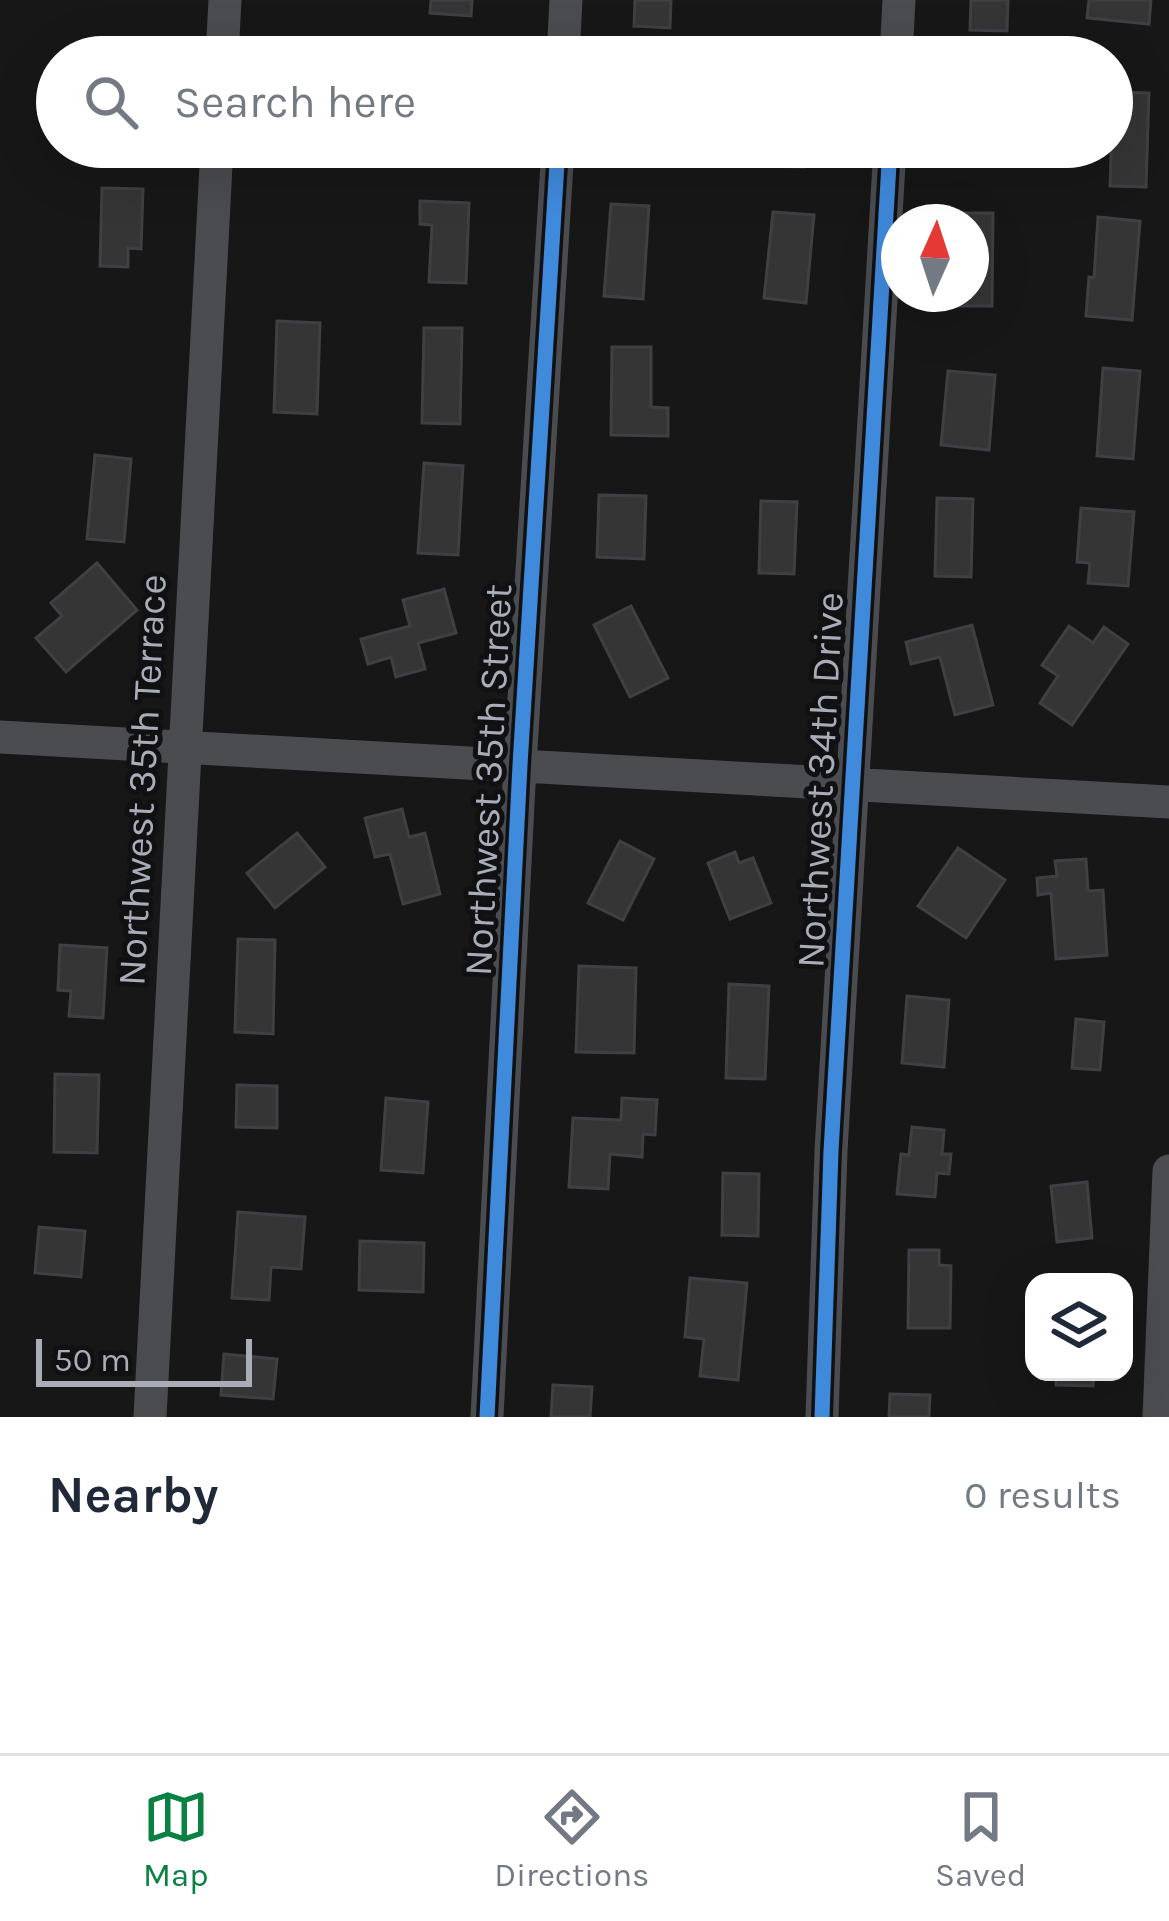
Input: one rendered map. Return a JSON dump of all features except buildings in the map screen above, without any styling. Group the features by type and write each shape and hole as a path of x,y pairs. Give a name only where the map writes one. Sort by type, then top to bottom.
{"street":[{"path":"223,36 225,0"},
{"path":"564,36 566,0"},
{"path":"897,36 899,0"},
{"name":"Northwest 35th Terrace","path":"150,1417 216,168"},
{"name":"Northwest 35th Street","path":"487,1417 557,168"},
{"name":"Northwest 34th Drive","path":"822,1417 831,1150 889,168"},
{"path":"0,737 1169,802"},
{"path":"1159,1417 1169,1171"}],"cycle path":[{"path":"487,1417 557,168"},
{"path":"822,1417 831,1151 889,168"}]}
